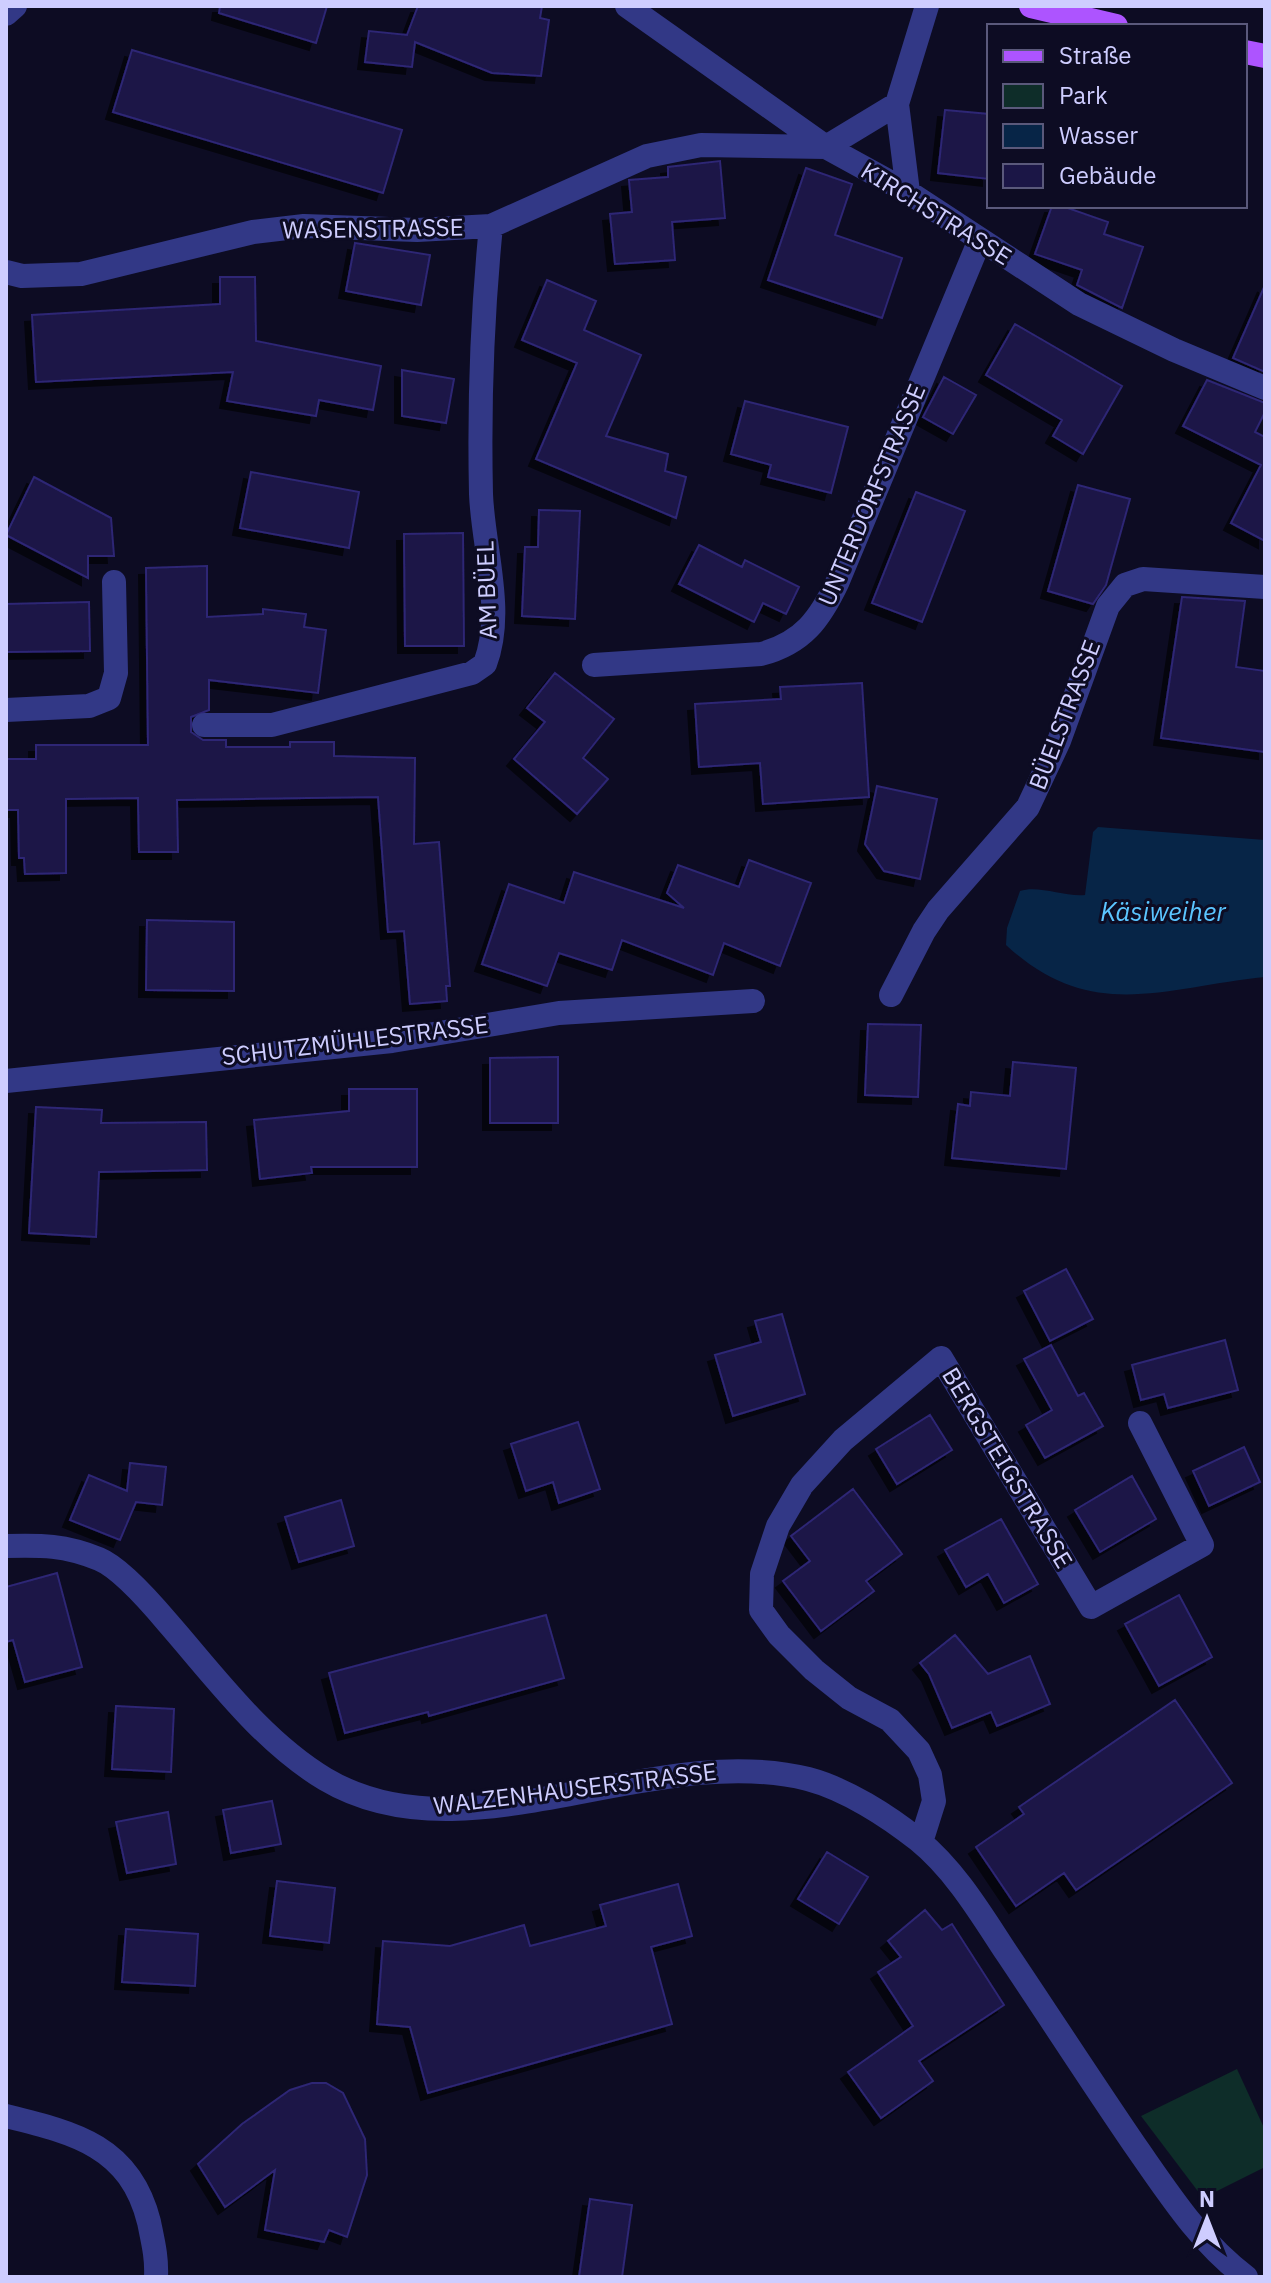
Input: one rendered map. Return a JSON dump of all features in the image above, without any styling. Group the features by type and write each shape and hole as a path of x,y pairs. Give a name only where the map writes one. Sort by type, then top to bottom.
{"main road":[{"path":"1031,6 1108,24"}],"street":[{"path":"6,14 15,6"},
{"name":"KIRCHSTRASSE","path":"627,6 826,147 908,192 979,242 1116,323 1265,388"},
{"path":"908,192 897,104 927,6"},
{"path":"826,147 897,104"},
{"name":"WASENSTRASSE","path":"6,272 22,276 81,274 253,232 304,226 456,230 491,226 647,156 701,145 826,147"},
{"name":"AM BÜEL","path":"204,725 272,725 472,673 485,664 492,631 481,498 479,371 491,226"},
{"name":"UNTERDORFSTRASSE","path":"594,665 761,654 785,646 815,624 838,581 979,242"},
{"name":"BÜELSTRASSE","path":"891,995 938,910 1028,807 1059,741 1091,646 1116,594 1125,585 1143,579 1265,587"},
{"path":"6,710 89,706 109,698 116,673 114,582"},
{"name":"SCHUTZMÜHLESTRASSE","path":"6,1081 392,1041 559,1013 753,1001"},
{"name":"BERGSTEIGSTRASSE","path":"921,1842 934,1801 930,1775 919,1751 890,1720 849,1698 814,1670 779,1635 761,1610 762,1574 778,1526 802,1485 843,1440 941,1358 1091,1607 1202,1545 1140,1423"},
{"name":"WALZENHAUSERSTRASSE","path":"6,1546 54,1544 103,1560 150,1603 262,1730 326,1779 383,1804 441,1809 494,1805 705,1770 759,1771 811,1779 870,1807 921,1842 966,1892 1185,2216 1246,2277"},
{"path":"6,2116 53,2128 106,2151 128,2173 143,2198 157,2256 156,2277"}],"green space":[{"path":"1237,2069 1265,2130 1265,2167 1203,2198 1141,2116"}],"water":[{"name":"Käsiweiher","path":"1098,827 1265,840 1265,977 1161,992 1099,992 1068,985 1037,969 1006,945 1007,928 1020,891 1035,889 1085,895 1093,832"}],"building":[{"path":"220,6 327,6 316,43 219,13"},
{"path":"418,6 542,6 540,18 549,20 541,76 492,73 415,42 412,67 365,62 369,31 407,35"},
{"path":"132,50 402,130 383,193 113,112"},
{"path":"945,110 987,114 987,179 938,173"},
{"path":"720,161 725,218 672,222 675,260 615,264 610,214 632,212 629,180 668,177 668,167"},
{"path":"806,168 852,184 835,235 902,258 882,318 768,280"},
{"path":"1051,208 1068,208 1108,222 1104,234 1143,247 1122,308 1077,285 1082,270 1035,254"},
{"path":"355,243 430,255 421,305 346,291"},
{"path":"220,277 255,277 256,341 381,366 373,410 319,400 316,416 227,401 233,372 36,382 32,315 220,304"},
{"path":"547,280 596,301 584,330 641,355 606,436 668,454 665,471 686,477 676,518 536,459 577,363 522,340"},
{"path":"1265,285 1265,372 1233,358"},
{"path":"1015,324 1122,386 1083,454 1053,436 1062,420 986,375"},
{"path":"402,370 454,379 446,423 402,416"},
{"path":"944,377 976,395 953,434 923,417"},
{"path":"1207,380 1265,403 1265,412 1255,432 1265,437 1265,541 1231,523 1261,465 1183,426"},
{"path":"745,401 848,427 831,493 768,477 771,465 731,454"},
{"path":"251,472 359,492 349,548 240,528"},
{"path":"34,477 111,518 114,556 88,556 88,578 6,535"},
{"path":"1078,485 1130,499 1106,585 1093,604 1048,591"},
{"path":"916,492 965,511 922,622 872,603"},
{"path":"539,510 580,511 575,619 522,616 525,547 538,547"},
{"path":"463,533 464,646 405,646 404,534"},
{"path":"699,545 742,567 745,560 799,587 786,614 763,603 754,622 679,584"},
{"path":"207,566 207,617 263,614 263,609 306,614 304,627 326,630 318,693 209,680 209,710 191,717 191,732 203,740 226,740 226,747 290,747 290,742 334,742 334,756 415,758 414,844 439,842 450,986 446,986 447,1001 410,1004 404,931 388,932 378,797 177,800 178,852 139,852 138,798 66,799 66,873 25,874 24,858 19,858 18,810 6,810 6,759 36,759 36,745 148,745 146,568"},
{"path":"1182,597 1245,601 1236,667 1265,671 1265,752 1161,738"},
{"path":"89,602 90,651 6,652 6,604"},
{"path":"555,673 614,719 583,758 608,779 577,814 514,759 545,722 527,708"},
{"path":"862,683 869,797 763,804 760,763 699,767 695,704 781,699 780,687"},
{"path":"877,786 937,799 920,879 884,871 865,844"},
{"path":"749,860 811,883 780,966 724,943 713,975 622,940 612,970 559,953 547,986 482,964 509,884 564,903 574,872 684,908 667,893 678,865 739,887"},
{"path":"147,920 234,922 234,991 146,990"},
{"path":"868,1024 921,1025 918,1097 865,1095"},
{"path":"558,1057 558,1123 490,1123 490,1058"},
{"path":"1013,1062 1076,1068 1066,1169 952,1158 958,1104 970,1106 971,1092 1010,1096"},
{"path":"349,1089 417,1089 417,1167 311,1167 312,1173 260,1179 254,1120 349,1111"},
{"path":"36,1107 102,1110 101,1123 206,1122 207,1170 99,1172 96,1237 29,1233"},
{"path":"1066,1269 1093,1319 1050,1341 1024,1291"},
{"path":"782,1314 805,1394 733,1416 715,1355 761,1342 755,1321"},
{"path":"1225,1340 1238,1390 1168,1408 1164,1394 1141,1400 1132,1365"},
{"path":"1051,1345 1078,1396 1084,1393 1103,1426 1045,1458 1026,1425 1052,1410 1024,1359"},
{"path":"930,1415 952,1450 897,1484 876,1449"},
{"path":"578,1422 600,1489 559,1503 553,1482 526,1491 511,1444"},
{"path":"1244,1447 1260,1482 1209,1506 1193,1471"},
{"path":"130,1463 166,1467 162,1505 136,1502 120,1540 70,1520 89,1475 127,1491"},
{"path":"1132,1476 1156,1519 1100,1552 1075,1510"},
{"path":"853,1489 902,1554 866,1581 874,1591 821,1631 783,1581 810,1561 791,1536"},
{"path":"341,1500 354,1546 299,1562 285,1517"},
{"path":"1001,1519 1038,1584 1004,1603 988,1574 966,1587 945,1550"},
{"path":"57,1573 82,1667 25,1682 13,1640 6,1642 6,1587"},
{"path":"1179,1595 1212,1657 1159,1686 1125,1624"},
{"path":"546,1615 564,1678 429,1716 428,1712 345,1733 329,1673"},
{"path":"955,1635 988,1674 1030,1656 1050,1704 997,1726 991,1712 952,1728 929,1674 920,1663"},
{"path":"1175,1700 1232,1783 1076,1890 1064,1873 1016,1906 976,1847 1024,1814 1019,1807"},
{"path":"116,1706 174,1709 171,1772 112,1769"},
{"path":"272,1801 281,1844 231,1853 223,1810"},
{"path":"168,1812 176,1864 127,1873 116,1822"},
{"path":"827,1852 868,1877 839,1924 798,1899"},
{"path":"277,1881 335,1888 329,1943 270,1936"},
{"path":"678,1884 692,1936 651,1947 672,2024 428,2093 410,2027 377,2024 383,1941 450,1946 524,1925 530,1946 606,1926 600,1905"},
{"path":"925,1910 942,1930 952,1924 1004,2005 919,2061 933,2081 881,2118 848,2072 913,2026 878,1972 901,1957 888,1941"},
{"path":"126,1929 198,1934 195,1986 122,1982"},
{"path":"312,2083 326,2083 343,2093 365,2139 367,2175 347,2237 329,2230 324,2242 265,2230 275,2170 225,2207 198,2164 242,2124 290,2090"},
{"path":"590,2199 632,2205 622,2277 579,2277"}]}
